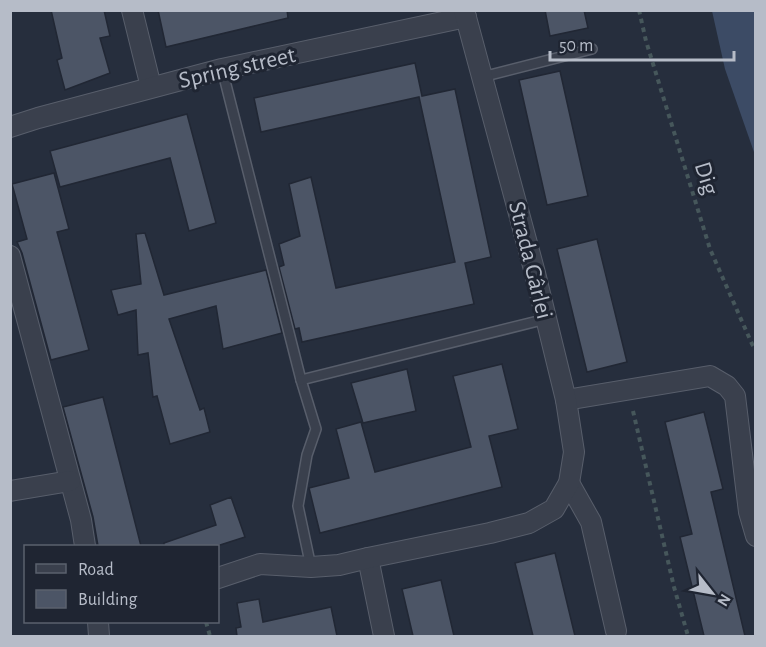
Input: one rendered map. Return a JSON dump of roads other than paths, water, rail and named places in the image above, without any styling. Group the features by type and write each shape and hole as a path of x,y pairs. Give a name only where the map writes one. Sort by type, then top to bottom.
{"street":[{"path":"132,10 151,87"},
{"name":"Spring street","path":"10,127 222,69 465,14"},
{"name":"Strada Gârlei","path":"368,558 529,523 554,509 569,483 574,452 566,400 535,273 465,14"},
{"path":"10,256 81,520 85,545"},
{"path":"566,400 710,376 727,386 735,396 749,512 756,536"},
{"path":"10,491 70,481"},
{"path":"569,483 591,522 616,631"},
{"path":"219,578 260,564 311,567 339,565 368,558 384,636"}],"lane":[{"path":"484,85 592,49"},
{"path":"222,69 301,380 316,429 307,455 297,506 311,567"},
{"path":"301,380 546,319"}],"water":[{"path":"712,11 755,11 755,155 725,69"}]}
